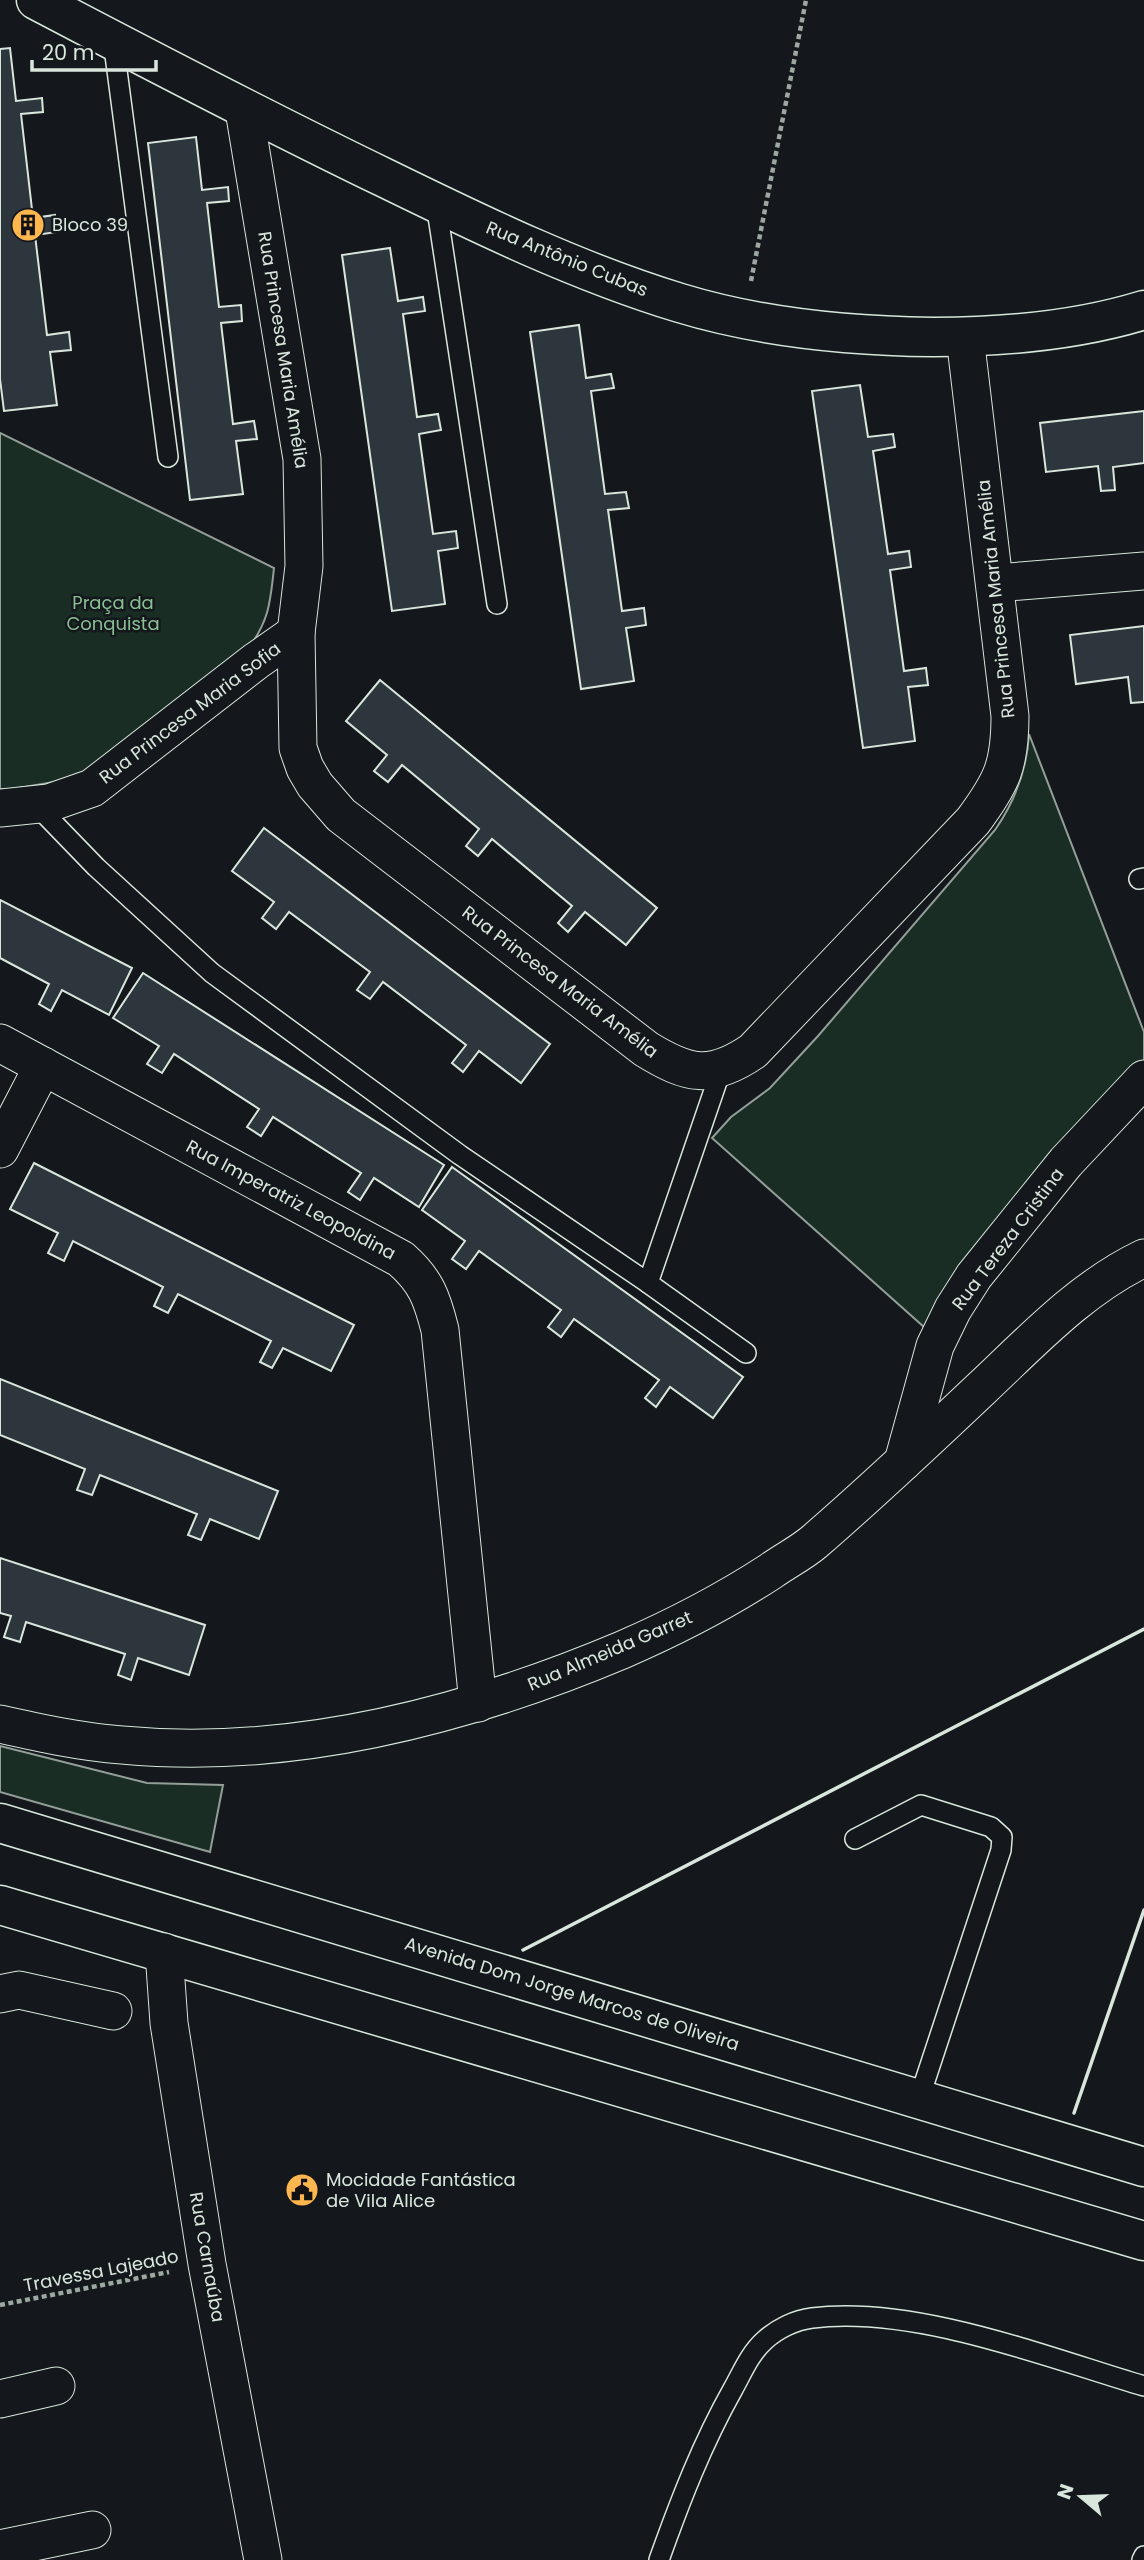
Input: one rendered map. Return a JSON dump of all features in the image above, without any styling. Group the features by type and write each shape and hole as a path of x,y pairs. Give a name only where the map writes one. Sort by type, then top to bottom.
{"main road":[{"name":"Rua Antônio Cubas","path":"36,0 244,110 436,203 557,258 682,304 744,319 810,330 965,337 1048,331 1144,310"},
{"name":"Avenida Dom Jorge Marcos de Oliveira","path":"0,1823 1144,2167"},
{"path":"0,1905 1144,2241"}],"street":[{"name":"Rua Princesa Maria Amélia","path":"244,110 302,459 304,566 296,633 298,748 305,768 315,785 341,815 646,1049 691,1071 721,1070 753,1051 973,821 995,792 1008,758 1010,735 996,583 965,337"},
{"path":"996,583 1144,571"},
{"name":"Rua Princesa Maria Sofia","path":"0,808 36,805 92,788 296,633"},
{"name":"Rua Imperatriz Leopoldina","path":"0,1043 401,1259 415,1271 428,1289 440,1330 478,1703"},
{"path":"0,1149 43,1066"},
{"name":"Rua Tereza Cristina","path":"903,1463 934,1346 953,1309 974,1276 1066,1162 1144,1079"},
{"name":"Rua Almeida Garret","path":"0,1724 58,1737 122,1745 190,1748 312,1740 369,1731 478,1703 577,1668 683,1623 748,1586 810,1545 903,1463 1046,1328 1099,1285 1144,1258"},
{"name":"Rua Carnaúba","path":"164,1952 169,2023 207,2264 263,2560"},
{"path":"0,1994 19,1990 113,2011"},
{"path":"0,2399 56,2386"},
{"path":"0,2549 92,2530"}],"lane":[{"path":"113,40 168,457"},
{"path":"436,203 497,604"},
{"path":"36,805 96,867 212,972 460,1155 746,1353"},
{"path":"648,1283 721,1070"},
{"path":"855,1839 921,1805 990,1828 1002,1837 1001,1850 919,2099"},
{"path":"659,2560 708,2434 748,2361 762,2342 794,2322 848,2316 930,2325 1144,2386"}],"path":[{"path":"744,319 806,0"},
{"name":"Travessa Lajeado","path":"0,2305 207,2264"}],"green space":[{"name":"Praça da Conquista","path":"0,433 274,568 267,612 260,631 246,652 83,777 7,790 0,789"},
{"path":"1029,734 1144,1032 1144,1062 924,1327 712,1138 731,1117 770,1088 818,1036 995,830 1019,785"},
{"path":"0,1746 147,1783 223,1785 210,1852 0,1792"}],"building":[{"name":"Bloco 39","path":"10,48 16,101 42,98 43,112 21,114 33,218 55,215 57,232 35,235 47,335 69,332 71,350 50,352 57,405 4,411 0,379 0,49"},
{"path":"196,137 202,190 228,187 229,201 207,203 219,307 241,305 242,321 221,323 233,424 254,421 257,439 236,441 243,494 190,500 148,143"},
{"path":"390,248 398,301 423,297 425,311 403,314 417,417 438,414 441,430 419,434 433,534 456,531 458,548 438,551 445,604 392,611 342,255"},
{"path":"579,325 586,378 611,374 614,388 591,391 605,494 626,492 629,508 608,510 622,611 644,608 646,625 626,628 634,681 581,689 530,332"},
{"path":"860,385 868,437 893,434 895,447 873,451 888,554 909,551 911,567 890,570 904,671 926,668 928,685 908,687 915,741 863,748 812,391"},
{"path":"1144,411 1144,463 1113,467 1115,490 1101,491 1098,466 1046,472 1040,423"},
{"path":"1144,626 1144,702 1131,703 1128,677 1076,684 1070,635"},
{"path":"380,680 657,908 626,945 585,912 568,932 558,923 572,906 492,839 478,856 466,846 479,829 402,765 388,782 374,771 387,755 346,721"},
{"path":"264,828 550,1044 521,1083 479,1051 463,1072 452,1063 466,1045 383,982 370,999 357,990 370,972 289,912 276,929 262,918 274,902 232,871"},
{"path":"0,900 132,968 109,1015 62,990 51,1011 39,1004 49,984 0,958"},
{"path":"143,973 444,1165 419,1207 374,1178 360,1200 348,1192 361,1173 273,1117 261,1136 247,1127 259,1109 174,1054 162,1073 147,1064 159,1046 113,1018"},
{"path":"34,1163 354,1325 331,1371 283,1348 272,1368 260,1362 271,1341 178,1294 168,1313 154,1306 163,1287 73,1241 64,1261 48,1253 58,1233 10,1209"},
{"path":"452,1167 743,1377 713,1418 670,1387 656,1407 645,1398 659,1380 574,1319 561,1337 548,1327 561,1310 479,1251 466,1269 452,1259 465,1241 422,1210"},
{"path":"0,1379 278,1491 259,1539 210,1519 201,1540 188,1535 197,1514 100,1475 92,1495 77,1490 85,1469 0,1435"},
{"path":"0,1558 205,1625 189,1675 138,1658 131,1680 118,1675 125,1654 26,1622 20,1642 4,1637 11,1616 0,1613"}],"wall":[{"path":"523,1950 1144,1629"},
{"path":"1074,2113 1144,1910"}],"place":[{"name":"Bloco 39","path":"28,225"},
{"name":"Mocidade Fantástica de Vila Alice","path":"302,2190"}]}
